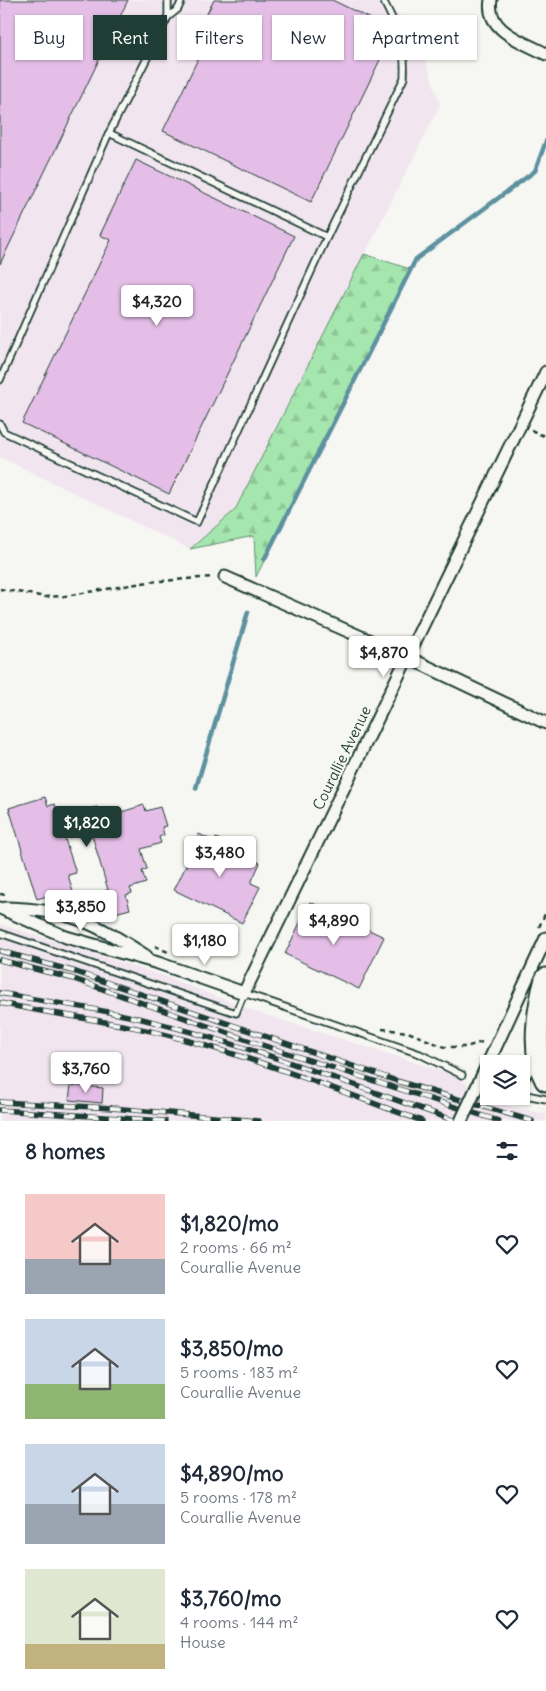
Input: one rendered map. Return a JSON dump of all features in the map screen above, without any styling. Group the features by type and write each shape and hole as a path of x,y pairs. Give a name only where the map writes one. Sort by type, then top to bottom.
{"highway":[{"path":"546,978 536,1050 541,1071 546,1080"}],"street":[{"path":"491,0 490,16 502,31 546,54"},
{"name":"Courallie Avenue","path":"244,993 409,658 546,372"},
{"path":"225,577 409,658 546,723"},
{"path":"0,908 79,941 158,963 244,993"},
{"path":"0,908 36,909 85,920 105,929 158,963"},
{"path":"79,941 85,920"},
{"path":"460,1121 546,938"}],"lane":[{"path":"168,0 168,17"},
{"path":"0,380 109,133 168,17 178,9 182,0"},
{"path":"0,424 4,432 197,522 327,237 404,78 405,54 400,35 383,0"},
{"path":"109,133 327,237"},
{"path":"0,934 236,1013 244,993 420,1054 462,1075"},
{"path":"530,1072 533,1067 536,1050"},
{"path":"530,1096 546,1099"}],"path":[{"path":"521,426 546,437"},
{"path":"0,589 46,597 65,596 148,582 225,577"}],"shaded area":[{"path":"0,0 375,0 399,15 354,15 354,60 426,60 440,105 235,510 190,549 0,457"},
{"path":"0,924 164,976 256,1012 445,1072 480,1091 480,1105 507,1105 546,1114 546,1121 0,1121"}],"green space":[{"path":"364,254 410,269 256,577 254,536 190,549 235,510"}],"building":[{"path":"0,0 128,0 121,15 93,15 93,60 99,60 0,264"},
{"path":"214,0 332,0 363,15 354,15 354,60 380,60 311,202 163,131 197,60 262,60 262,15 206,15"},
{"path":"136,160 294,236 169,494 22,423 111,240 100,235"},
{"path":"45,797 48,806 55,804 58,816 97,807 99,812 114,810 115,814 144,805 146,811 160,807 166,826 162,827 164,835 159,837 161,843 141,849 147,869 142,871 146,883 130,888 132,893 126,895 130,909 104,916 97,893 108,890 89,825 63,833 76,873 68,875 73,892 52,898 51,895 37,899 9,808"},
{"path":"199,834 215,842 216,838 246,852 244,856 260,863 251,883 260,887 242,923 174,890 191,856 189,854"},
{"path":"310,902 384,937 359,989 285,954"},
{"path":"71,1085 103,1088 102,1103 69,1100"}],"waterway":[{"path":"264,560 416,259 535,171 546,141"},
{"path":"196,788 248,612"}],"railway":[{"path":"0,951 76,972 397,1081 532,1121"},
{"path":"0,960 74,979 256,1043 499,1121"},
{"path":"0,993 89,1008 182,1029 300,1066 456,1121"},
{"path":"0,1003 137,1028 182,1039 273,1067 422,1121"},
{"path":"0,1102 112,1108 259,1121"},
{"path":"0,1110 165,1121"}]}
